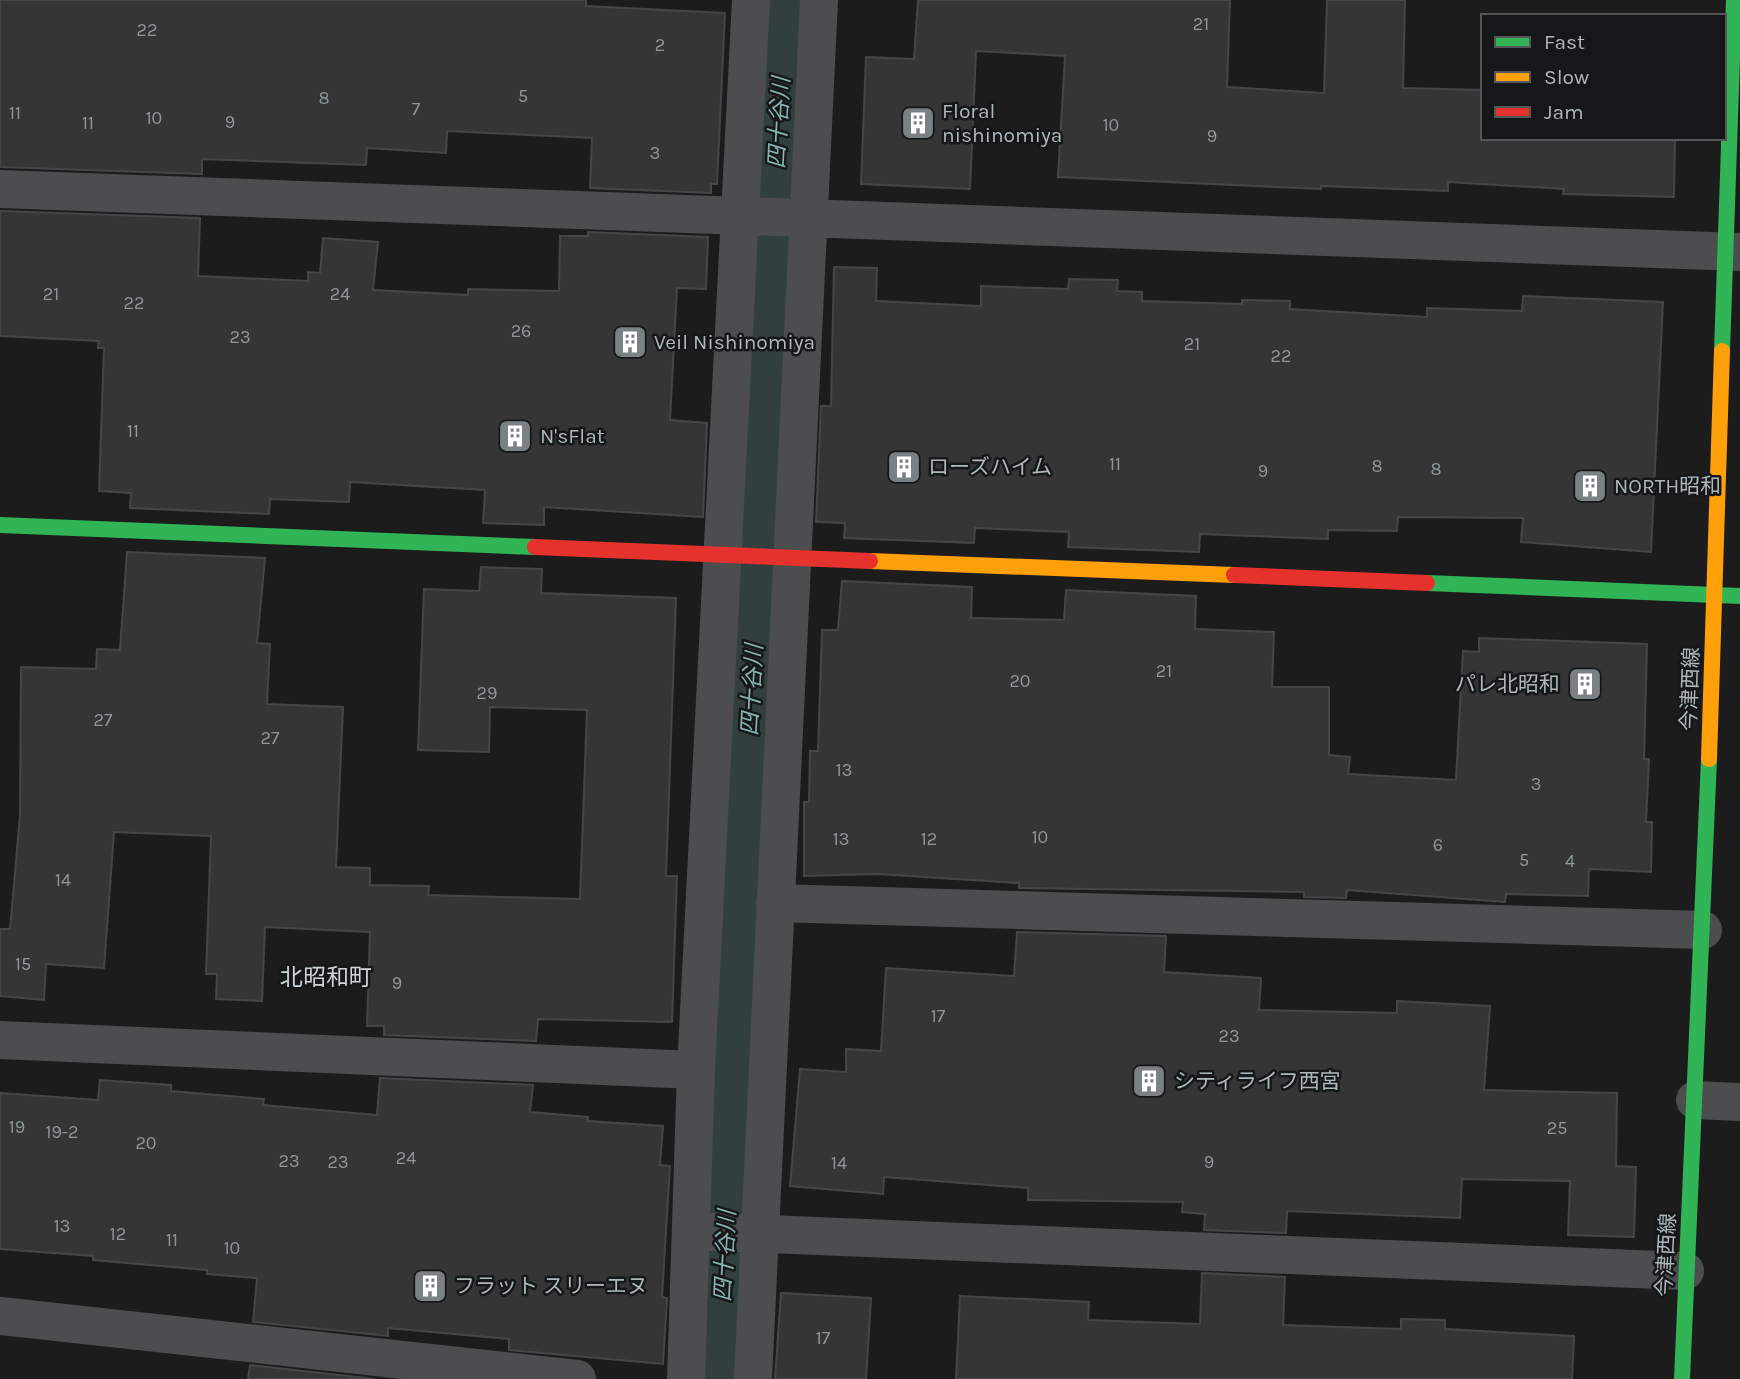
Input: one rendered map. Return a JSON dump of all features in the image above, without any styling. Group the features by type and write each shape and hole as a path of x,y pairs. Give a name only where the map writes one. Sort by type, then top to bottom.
{"street":[{"path":"686,1379 696,1070 730,554 746,216 751,0"},
{"path":"753,1379 775,903 782,557 800,218 819,0"},
{"name":"今津西線","path":"1682,1379 1703,930 1714,596 1733,251 1736,75 1734,0"},
{"path":"0,188 1733,251"},
{"path":"0,524 1740,596"},
{"path":"775,903 1703,930"},
{"path":"0,1040 696,1070"},
{"path":"1695,1100 1740,1102"},
{"path":"691,1231 1685,1271"},
{"path":"0,1316 577,1379"}],"building":[{"path":"0,0 586,0 586,6 725,13 717,184 711,184 711,193 590,188 592,138 447,131 446,153 367,148 366,165 202,159 202,174 0,167"},
{"path":"918,0 1230,0 1227,87 1324,93 1327,0 1405,0 1403,88 1481,90 1481,140 1675,140 1674,197 1563,194 1564,189 1448,182 1448,191 1321,186 1321,189 1058,177 1065,56 976,51 970,189 861,184 866,57 914,59"},
{"path":"0,211 200,218 198,276 308,281 308,272 320,273 323,238 378,242 373,290 468,295 468,289 559,291 560,236 588,236 588,232 708,237 706,289 677,288 670,420 707,423 703,517 544,507 544,525 483,523 485,490 350,482 349,502 270,499 269,514 130,508 131,493 99,491 104,348 98,348 99,341 0,336"},
{"path":"834,267 877,268 876,301 981,306 981,286 1068,289 1069,279 1118,280 1117,291 1142,292 1142,301 1242,304 1242,300 1290,301 1290,309 1427,317 1427,308 1522,311 1523,296 1663,302 1651,552 1521,542 1523,518 1398,517 1397,531 1328,530 1328,539 1200,534 1199,552 1068,547 1069,532 975,528 974,543 844,538 845,523 816,522 821,406 831,406"},
{"path":"127,552 265,558 257,643 270,644 267,704 343,707 336,867 370,868 370,885 429,886 428,895 580,899 587,710 490,707 489,752 418,750 424,589 479,591 481,567 542,569 541,593 676,598 666,876 677,876 672,1022 538,1019 536,1041 384,1035 384,1026 367,1026 370,932 265,927 262,1001 216,999 217,974 206,974 211,836 114,832 104,968 46,964 44,1000 0,996 0,929 10,929 20,816 21,667 96,669 97,649 120,650"},
{"path":"842,581 972,587 971,618 1064,620 1066,590 1196,596 1195,629 1274,632 1272,687 1329,687 1329,755 1350,757 1348,774 1456,780 1463,651 1479,652 1479,638 1647,644 1644,759 1649,759 1646,822 1652,822 1651,872 1589,869 1588,896 1506,894 1505,902 1347,890 1346,898 1304,897 1304,892 1019,888 1019,883 877,874 804,876 804,802 809,802 810,751 818,751 822,630 838,630"},
{"path":"1017,932 1166,936 1164,972 1261,978 1259,1010 1397,1013 1397,1001 1490,1006 1484,1090 1617,1093 1616,1166 1636,1167 1634,1237 1568,1235 1570,1181 1462,1179 1460,1218 1287,1211 1286,1233 1204,1230 1205,1214 1182,1212 1183,1202 1028,1200 1028,1188 884,1177 883,1194 790,1186 800,1069 846,1072 846,1049 881,1051 886,968 1014,976"},
{"path":"380,1078 533,1085 530,1112 588,1117 588,1121 663,1126 660,1165 670,1166 662,1297 667,1298 663,1364 509,1350 509,1339 388,1328 388,1336 253,1322 257,1278 207,1274 207,1270 93,1260 93,1256 0,1249 0,1093 98,1100 100,1080 171,1085 171,1091 264,1099 263,1105 377,1115"},
{"path":"1202,1273 1285,1277 1283,1325 1401,1329 1401,1319 1445,1320 1445,1329 1574,1336 1572,1379 956,1379 960,1296 1089,1302 1088,1320 1200,1324"},
{"path":"781,1293 871,1298 866,1379 775,1379"},
{"path":"250,1365 375,1379 248,1379"}],"waterway":[{"name":"四十谷川","path":"719,1379 785,0"}],"traffic: fast":[{"path":"1722,351 1734,0"},
{"path":"0,525 535,547"},
{"path":"1427,583 1740,596"},
{"path":"1682,1379 1709,759"}],"traffic: slow":[{"path":"1709,759 1722,351"},
{"path":"870,561 1234,575"}],"traffic: jam":[{"path":"535,547 870,561"},
{"path":"1234,575 1427,583"}],"place":[{"name":"Floral nishinomiya","path":"918,123"},
{"name":"Veil Nishinomiya","path":"630,342"},
{"name":"N'sFlat","path":"515,436"},
{"name":"ローズハイム","path":"904,467"},
{"name":"NORTH昭和","path":"1590,486"},
{"name":"パレ北昭和","path":"1585,684"},
{"name":"シティライフ西宮","path":"1149,1081"},
{"name":"フラット スリーエヌ","path":"430,1286"}],"district":[{"name":"北昭和町","path":"326,977"}]}
